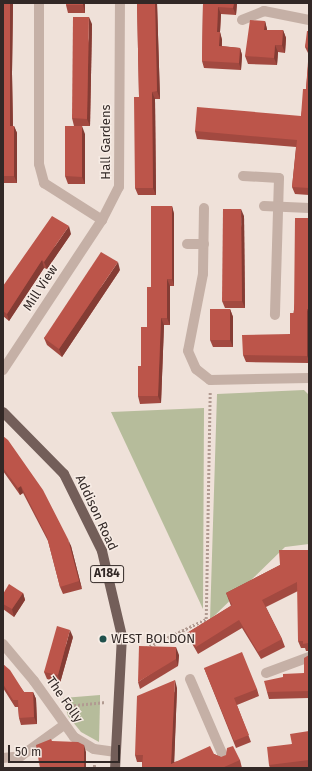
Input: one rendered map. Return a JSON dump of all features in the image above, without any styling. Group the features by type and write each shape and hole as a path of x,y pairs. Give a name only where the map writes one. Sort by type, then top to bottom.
{"main road":[{"name":"Addison Road","path":"3,412 64,474 102,551 122,636 116,768"}],"street":[{"path":"39,3 38,164 44,183 102,220"},
{"name":"Hall Gardens","path":"102,220 119,187 120,3"},
{"path":"242,20 264,11 309,20"},
{"path":"243,176 279,178 275,315"},
{"path":"264,206 309,208"},
{"path":"204,208 204,244 200,298 188,351 196,369 210,380 309,378"},
{"name":"Mill View","path":"3,370 102,220"},
{"path":"187,244 204,244"},
{"name":"The Folly","path":"3,644 34,681 74,737 94,749 116,752"},
{"path":"266,673 309,657"},
{"path":"190,679 224,758"},
{"path":"3,758 21,756 64,725"}],"path":[{"path":"145,648 206,619 210,380"},
{"path":"52,708 119,700"}],"green space":[{"path":"304,390 309,395 309,544 285,547 210,620 217,394"},
{"path":"204,408 203,609 111,412"},
{"path":"100,695 99,742 81,732 68,716 63,698"}],"building":[{"path":"3,3 10,3 10,126 14,126 14,176 3,176"},
{"path":"66,3 83,3 83,5 66,5"},
{"path":"137,3 155,3 157,91 152,92 153,188 135,188 134,97 139,97"},
{"path":"203,3 234,3 233,8 218,7 217,32 220,32 219,46 240,48 239,63 202,61"},
{"path":"73,17 89,17 87,119 72,118"},
{"path":"250,20 265,21 264,30 283,30 282,45 275,45 274,58 245,56"},
{"path":"307,31 309,31 309,48 305,47"},
{"path":"309,48 309,188 292,187 297,140 195,131 197,107 301,116 303,89 306,89"},
{"path":"65,126 82,126 82,177 65,176"},
{"path":"151,206 172,206 172,279 167,279 167,318 161,318 158,396 138,396 138,366 141,366 141,327 147,327 147,287 151,287"},
{"path":"223,209 241,209 242,301 222,301"},
{"path":"52,216 69,226 44,262 42,260 7,314 3,311 3,286"},
{"path":"295,218 309,218 309,309 307,309 307,356 243,355 242,335 290,334 290,313 294,313"},
{"path":"101,252 118,262 59,349 44,338"},
{"path":"210,309 230,309 230,340 210,340"},
{"path":"3,436 8,440 43,490 68,539 79,581 60,587 47,537 21,486 18,488 3,468"},
{"path":"279,550 309,550 309,645 308,643 303,644 303,641 298,641 297,582 262,600 282,639 258,652 239,620 196,647 187,633 232,605 226,593 280,565"},
{"path":"9,584 23,593 12,609 3,604 3,594"},
{"path":"57,626 70,630 58,675 44,672"},
{"path":"139,646 176,647 176,659 138,682"},
{"path":"242,652 257,689 234,698 249,735 234,741 204,668"},
{"path":"309,655 309,691 267,692 264,681 283,677 283,674 304,673 304,658"},
{"path":"3,664 10,670 24,692 33,692 34,717 19,718 18,700 13,700 3,684"},
{"path":"175,680 171,764 210,746 214,754 221,757 226,755 227,748 233,746 240,760 222,768 142,768 143,755 135,755 137,696"},
{"path":"309,731 309,760 269,765 267,747 292,744 290,734"},
{"path":"51,739 52,741 78,742 84,745 84,768 40,768 36,745"}],"place":[{"name":"WEST BOLDON","path":"103,639"}]}
